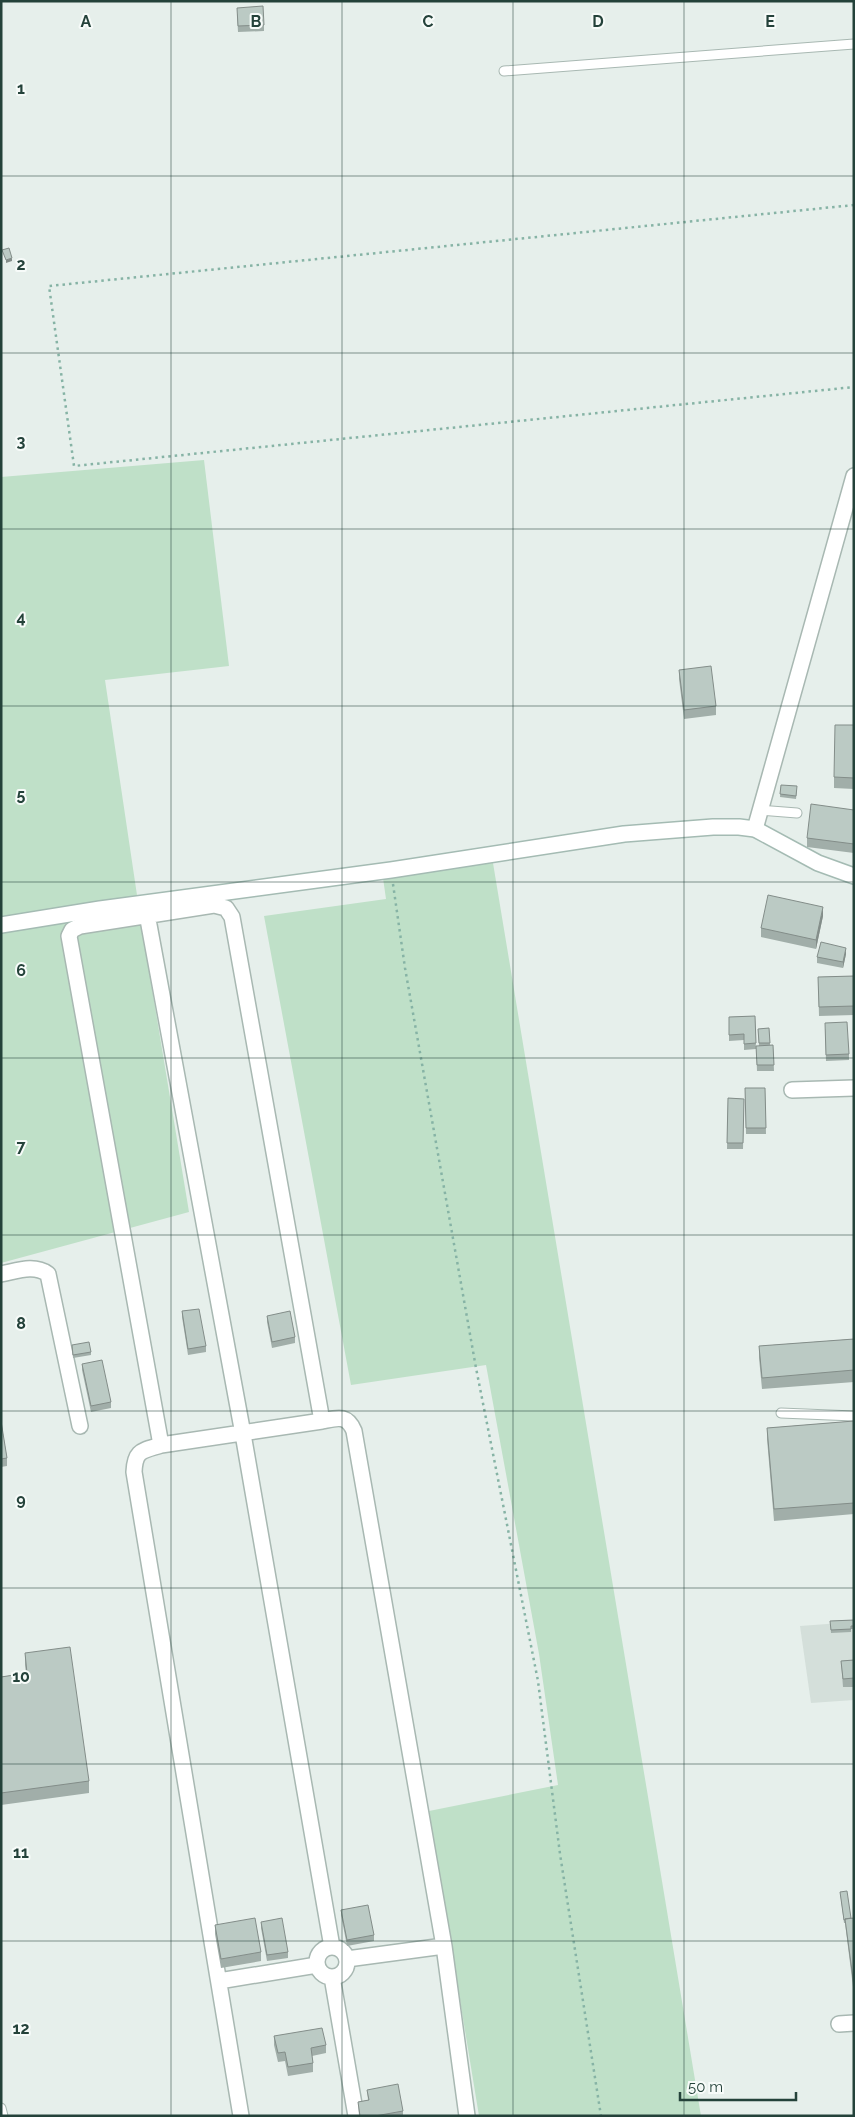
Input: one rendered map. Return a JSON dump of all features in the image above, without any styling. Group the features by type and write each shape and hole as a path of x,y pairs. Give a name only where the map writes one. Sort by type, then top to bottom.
{"street":[{"path":"755,829 854,476"},
{"path":"1,925 100,909 391,870 624,834 713,827 755,829 818,863 854,876"},
{"path":"161,1445 69,936 72,930 80,926 147,914 214,905 226,908 232,917 322,1421"},
{"path":"147,914 243,1434 332,1947"},
{"path":"792,1090 854,1088"},
{"path":"1,1274 33,1268 48,1274 80,1426"},
{"path":"241,2116 134,1472 135,1460 140,1452 161,1445 345,1419 351,1423 354,1431 444,1946 467,2116"},
{"path":"347,1959 444,1946"},
{"path":"332,1947 342,1950 347,1959 344,1972 332,1977 323,1974 317,1965 320,1952 332,1947"},
{"path":"219,1981 317,1965"},
{"path":"332,1977 356,2116"}],"lane":[{"path":"504,71 854,44"},
{"path":"760,810 797,813"},
{"path":"781,1413 854,1416"},
{"path":"1,2108 3,2116"}],"path":[{"path":"854,205 49,286 74,466 854,387"},
{"path":"391,870 407,978 476,1368 538,1682 560,1854 600,2116"}],"shaded area":[{"path":"854,1622 854,1700 811,1703 800,1626"}],"green space":[{"path":"204,460 229,666 105,680 141,922 189,1212 1,1263 1,477"},
{"path":"493,863 701,2116 479,2116 429,1811 558,1785 539,1654 486,1365 351,1385 264,916 386,899 383,878"}],"building":[{"path":"263,6 264,25 238,26 237,8"},
{"path":"9,248 12,258 6,260 2,250"},
{"path":"711,666 716,706 684,710 679,670"},
{"path":"835,725 854,725 854,778 834,777"},
{"path":"781,785 797,786 796,796 780,794"},
{"path":"811,804 854,810 854,844 807,838"},
{"path":"768,895 823,907 816,940 761,928"},
{"path":"821,942 846,948 843,962 817,957"},
{"path":"854,976 854,1006 819,1007 818,977"},
{"path":"755,1016 756,1043 744,1044 744,1034 729,1035 729,1017"},
{"path":"847,1022 849,1054 826,1055 825,1023"},
{"path":"769,1028 770,1043 759,1043 758,1029"},
{"path":"773,1045 774,1065 757,1065 756,1046"},
{"path":"745,1088 765,1088 766,1128 746,1128"},
{"path":"728,1098 744,1099 743,1143 727,1143"},
{"path":"199,1309 206,1346 188,1349 182,1311"},
{"path":"290,1311 295,1337 272,1342 267,1316"},
{"path":"854,1339 854,1370 762,1378 759,1346"},
{"path":"89,1342 91,1352 73,1355 72,1345"},
{"path":"102,1360 111,1402 91,1406 82,1364"},
{"path":"1,1421 7,1458 1,1459"},
{"path":"854,1421 854,1503 774,1509 767,1428"},
{"path":"854,1620 854,1626 851,1626 851,1629 831,1630 830,1621"},
{"path":"70,1647 89,1781 1,1793 1,1677 27,1673 25,1653"},
{"path":"854,1660 854,1678 843,1679 841,1661"},
{"path":"847,1891 851,1918 844,1920 840,1892"},
{"path":"368,1905 374,1935 347,1940 341,1910"},
{"path":"255,1918 261,1952 221,1959 215,1925"},
{"path":"282,1918 288,1952 267,1955 261,1922"},
{"path":"854,1918 854,1986 845,1919"},
{"path":"322,2028 326,2045 311,2048 313,2063 288,2067 285,2052 278,2053 274,2036"},
{"path":"398,2084 403,2111 375,2116 360,2116 358,2102 369,2100 367,2090"}]}
